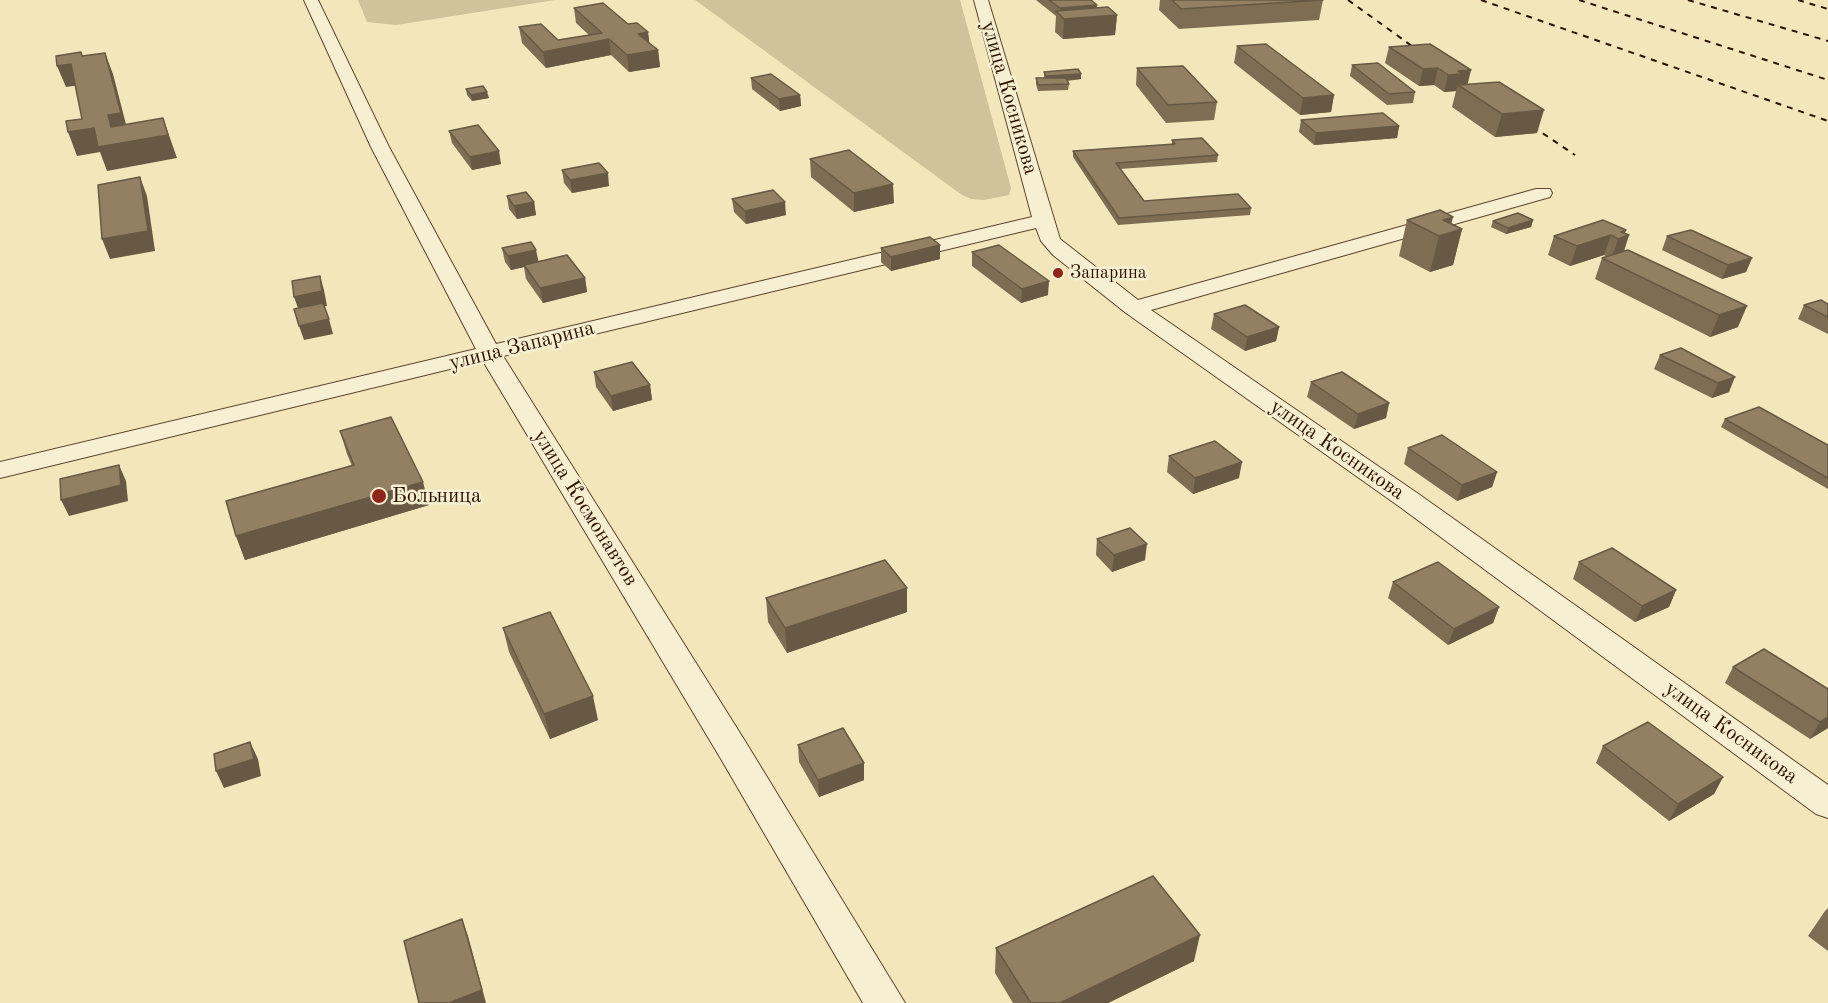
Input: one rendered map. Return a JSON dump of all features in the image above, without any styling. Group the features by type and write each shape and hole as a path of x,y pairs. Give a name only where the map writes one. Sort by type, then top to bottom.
{"street":[{"name":"улица Космонавтов","path":"311,0 380,147 490,354 734,750 885,1003"},
{"name":"улица Косникова","path":"981,0 1043,220 1051,241 1060,251 1134,308 1410,501 1828,804"},
{"path":"1134,308 1543,193"},
{"name":"улица Запарина","path":"0,470 1043,220"}],"shaded area":[{"path":"358,0 555,0 396,25 367,22"},
{"path":"695,0 960,0 1011,188 1009,195 984,200 971,199 962,195"}],"building":[{"path":"1049,0 1091,0 1097,5 1060,8"},
{"path":"1172,0 1323,0 1181,9"},
{"path":"603,3 628,24 637,23 648,32 638,34 658,50 627,55 609,39 543,52 519,27 541,24 558,40 602,33 574,8"},
{"path":"1108,7 1117,15 1064,19 1056,11"},
{"path":"1266,44 1334,95 1303,98 1237,46"},
{"path":"1430,44 1471,70 1458,71 1463,74 1448,75 1438,68 1423,69 1389,47"},
{"path":"81,52 82,56 105,53 121,113 108,115 111,127 163,118 168,135 98,147 94,128 68,132 66,121 82,119 71,64 57,66 56,56"},
{"path":"1378,63 1415,92 1389,94 1352,65"},
{"path":"1183,66 1217,102 1168,105 1137,68"},
{"path":"1078,69 1081,74 1046,76 1044,72"},
{"path":"771,74 800,95 779,99 751,78"},
{"path":"1036,78 1066,78 1069,84 1038,85"},
{"path":"1499,82 1544,110 1502,114 1458,85"},
{"path":"483,86 487,92 471,95 466,89"},
{"path":"1383,113 1399,126 1316,133 1301,120"},
{"path":"478,125 499,151 470,157 449,131"},
{"path":"1202,138 1218,155 1116,163 1144,201 1238,194 1251,208 1119,218 1073,151 1175,144 1172,140"},
{"path":"849,150 893,184 854,193 810,159"},
{"path":"599,163 608,173 570,180 562,170"},
{"path":"140,177 148,231 102,239 98,185"},
{"path":"773,190 785,202 745,211 732,199"},
{"path":"526,192 534,202 514,206 507,196"},
{"path":"1440,210 1453,217 1443,220 1462,229 1439,236 1407,220"},
{"path":"1518,213 1533,220 1508,228 1493,221"},
{"path":"1603,220 1626,230 1621,232 1629,235 1618,239 1611,235 1577,246 1554,236"},
{"path":"1691,230 1752,258 1728,265 1667,236"},
{"path":"930,237 940,245 891,257 881,248"},
{"path":"531,242 536,250 508,256 502,248"},
{"path":"999,245 1049,281 1022,289 972,252"},
{"path":"1628,250 1747,306 1719,315 1602,258"},
{"path":"567,255 585,278 540,288 524,265"},
{"path":"320,276 322,291 294,297 292,281"},
{"path":"1821,300 1828,304 1828,317 1804,305"},
{"path":"323,303 329,319 299,326 294,309"},
{"path":"1245,305 1279,327 1247,337 1214,314"},
{"path":"1681,348 1735,377 1718,383 1660,355"},
{"path":"632,362 650,385 611,396 594,372"},
{"path":"1342,372 1389,403 1358,414 1311,382"},
{"path":"1759,407 1828,445 1828,478 1725,419"},
{"path":"391,417 423,482 236,536 226,501 354,465 340,431"},
{"path":"1442,435 1497,472 1462,485 1408,448"},
{"path":"1215,441 1242,462 1195,478 1169,456"},
{"path":"119,465 121,485 61,500 60,479"},
{"path":"1130,528 1147,544 1114,555 1097,539"},
{"path":"1612,548 1676,590 1642,606 1579,562"},
{"path":"885,560 907,588 785,628 766,598"},
{"path":"1438,562 1499,607 1454,629 1393,582"},
{"path":"550,612 593,696 544,714 503,628"},
{"path":"1764,649 1828,689 1828,717 1820,722 1733,667"},
{"path":"1648,722 1723,777 1678,804 1603,746"},
{"path":"843,728 864,763 818,780 798,745"},
{"path":"250,742 254,759 216,771 214,754"},
{"path":"1153,876 1200,935 1060,1003 1031,1003 996,948"},
{"path":"462,919 482,990 449,1003 419,1003 404,941"}],"railway":[{"path":"1348,0 1423,54"},
{"path":"1481,0 1828,121"},
{"path":"1579,0 1828,80"},
{"path":"1688,0 1828,41"},
{"path":"1798,0 1828,9"},
{"path":"1523,120 1575,155"}],"place":[{"name":"Запарина","path":"1058,273"},
{"name":"Больница","path":"379,496"}]}
